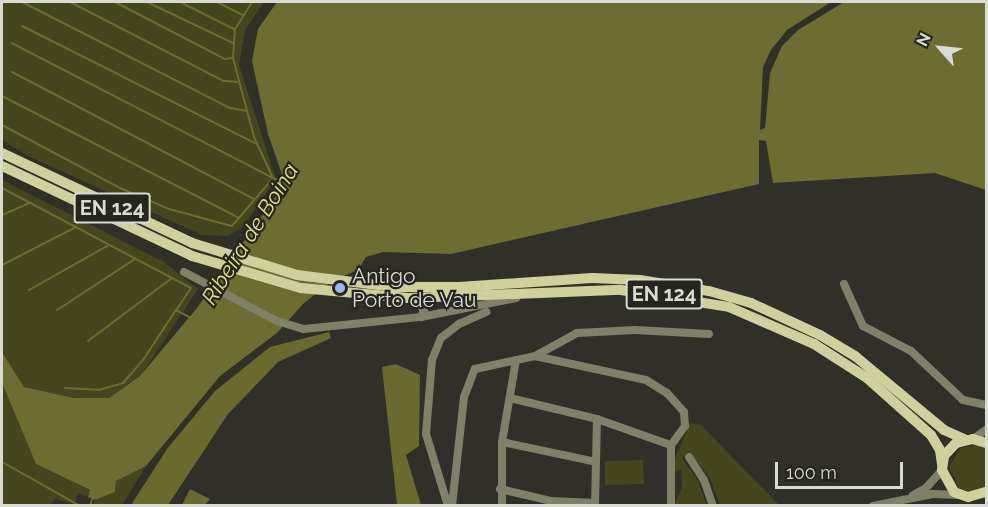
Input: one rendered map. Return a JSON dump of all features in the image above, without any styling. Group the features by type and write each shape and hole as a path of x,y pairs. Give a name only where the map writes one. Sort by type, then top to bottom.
{"main road":[{"name":"EN 124","path":"2,153 106,205 227,256 260,267 333,281 450,287 592,278 640,280 710,291 751,303 820,335 881,375 944,430 987,443"},
{"name":"EN 124","path":"2,166 131,230 218,266 325,292 409,298 555,291 666,294 729,308 772,324 814,344 884,392 931,435 940,450 948,486 965,496"},
{"path":"942,467 949,448 968,439"},
{"path":"965,496 987,492"},
{"path":"965,496 987,497"}],"street":[{"path":"184,272 277,321 304,329 421,317 555,291"},
{"path":"844,284 863,326 911,351 963,400 987,405"},
{"path":"409,298 421,306 424,311 421,317"},
{"path":"450,506 426,434 432,360 441,338 459,324 486,312"},
{"path":"450,506 464,397 475,369 535,356 577,333 606,330 709,334"},
{"path":"535,356 645,380 667,393 684,412 685,426 671,446 671,506"},
{"path":"502,506 500,489 502,442 516,360"},
{"path":"510,398 597,419 671,446"},
{"path":"500,489 551,501 595,504 597,419"},
{"path":"968,439 987,430"},
{"path":"502,442 596,462"},
{"path":"689,457 704,480 713,506"},
{"path":"908,498 926,488 942,467"},
{"path":"873,506 908,498 965,496"}],"shaded area":[{"path":"2,2 264,2 245,30 239,65 276,179 242,228 227,236 202,235 30,157 2,140"},
{"path":"2,180 164,262 198,289 142,374 109,398 74,398 24,387 2,352"},
{"path":"329,332 331,338 278,362 228,414 168,505 131,505 167,449 215,391 270,347"},
{"path":"396,364 420,375 419,446 406,455 421,505 397,505 382,367"},
{"path":"2,383 36,464 91,491 87,496 78,494 74,504 55,499 51,505 2,505"},
{"path":"690,423 701,425 779,505 720,505 710,478 689,451 682,458 699,482 706,505 674,505 682,488 681,469 674,472 673,464"},
{"path":"977,445 986,449 986,488 973,493 959,488 949,467 961,448"},
{"path":"643,460 644,484 605,485 605,461"},
{"path":"146,466 122,505 93,506 95,500 115,492 116,481"},
{"path":"190,489 210,499 205,505 182,505"}],"water":[{"name":"Ribeira de Boina","path":"277,2 831,2 787,30 771,50 763,67 760,130 765,128 770,73 782,46 798,30 844,2 986,2 986,190 935,173 773,183 766,141 759,140 759,184 451,254 383,252 366,257 358,270 332,281 304,303 277,333 220,376 146,466 116,481 115,492 95,500 88,497 90,490 36,464 2,383 2,352 24,387 74,398 109,398 140,376 197,308 285,183 268,134 252,61 258,29"}],"waterway":[{"path":"22,2 230,108 247,111"},
{"path":"70,2 224,81 238,82"},
{"path":"115,2 225,59 233,58"},
{"path":"147,2 233,43"},
{"path":"180,2 234,29"},
{"path":"217,2 243,15"},
{"name":"Ribeira de Boina","path":"252,2 235,29 233,58 254,137 273,178 287,184"},
{"path":"22,26 257,144"},
{"name":"Ribeira de Boina","path":"2,125 120,188 169,209 232,226 273,178 12,43"},
{"name":"Ribeira de Boina","path":"12,72 254,199"},
{"name":"Ribeira de Boina","path":"2,96 239,218"},
{"name":"Ribeira de Boina","path":"2,188 191,288 176,310 189,317"},
{"path":"2,215 29,203"},
{"path":"2,265 76,227"},
{"path":"29,290 107,246"},
{"path":"57,310 135,259"},
{"path":"88,341 172,278"},
{"path":"65,388 99,390 123,383 143,360 176,310"},
{"path":"2,462 80,506"},
{"path":"90,506 92,499"}],"place":[{"name":"Antigo Porto de Vau","path":"340,288"}]}
